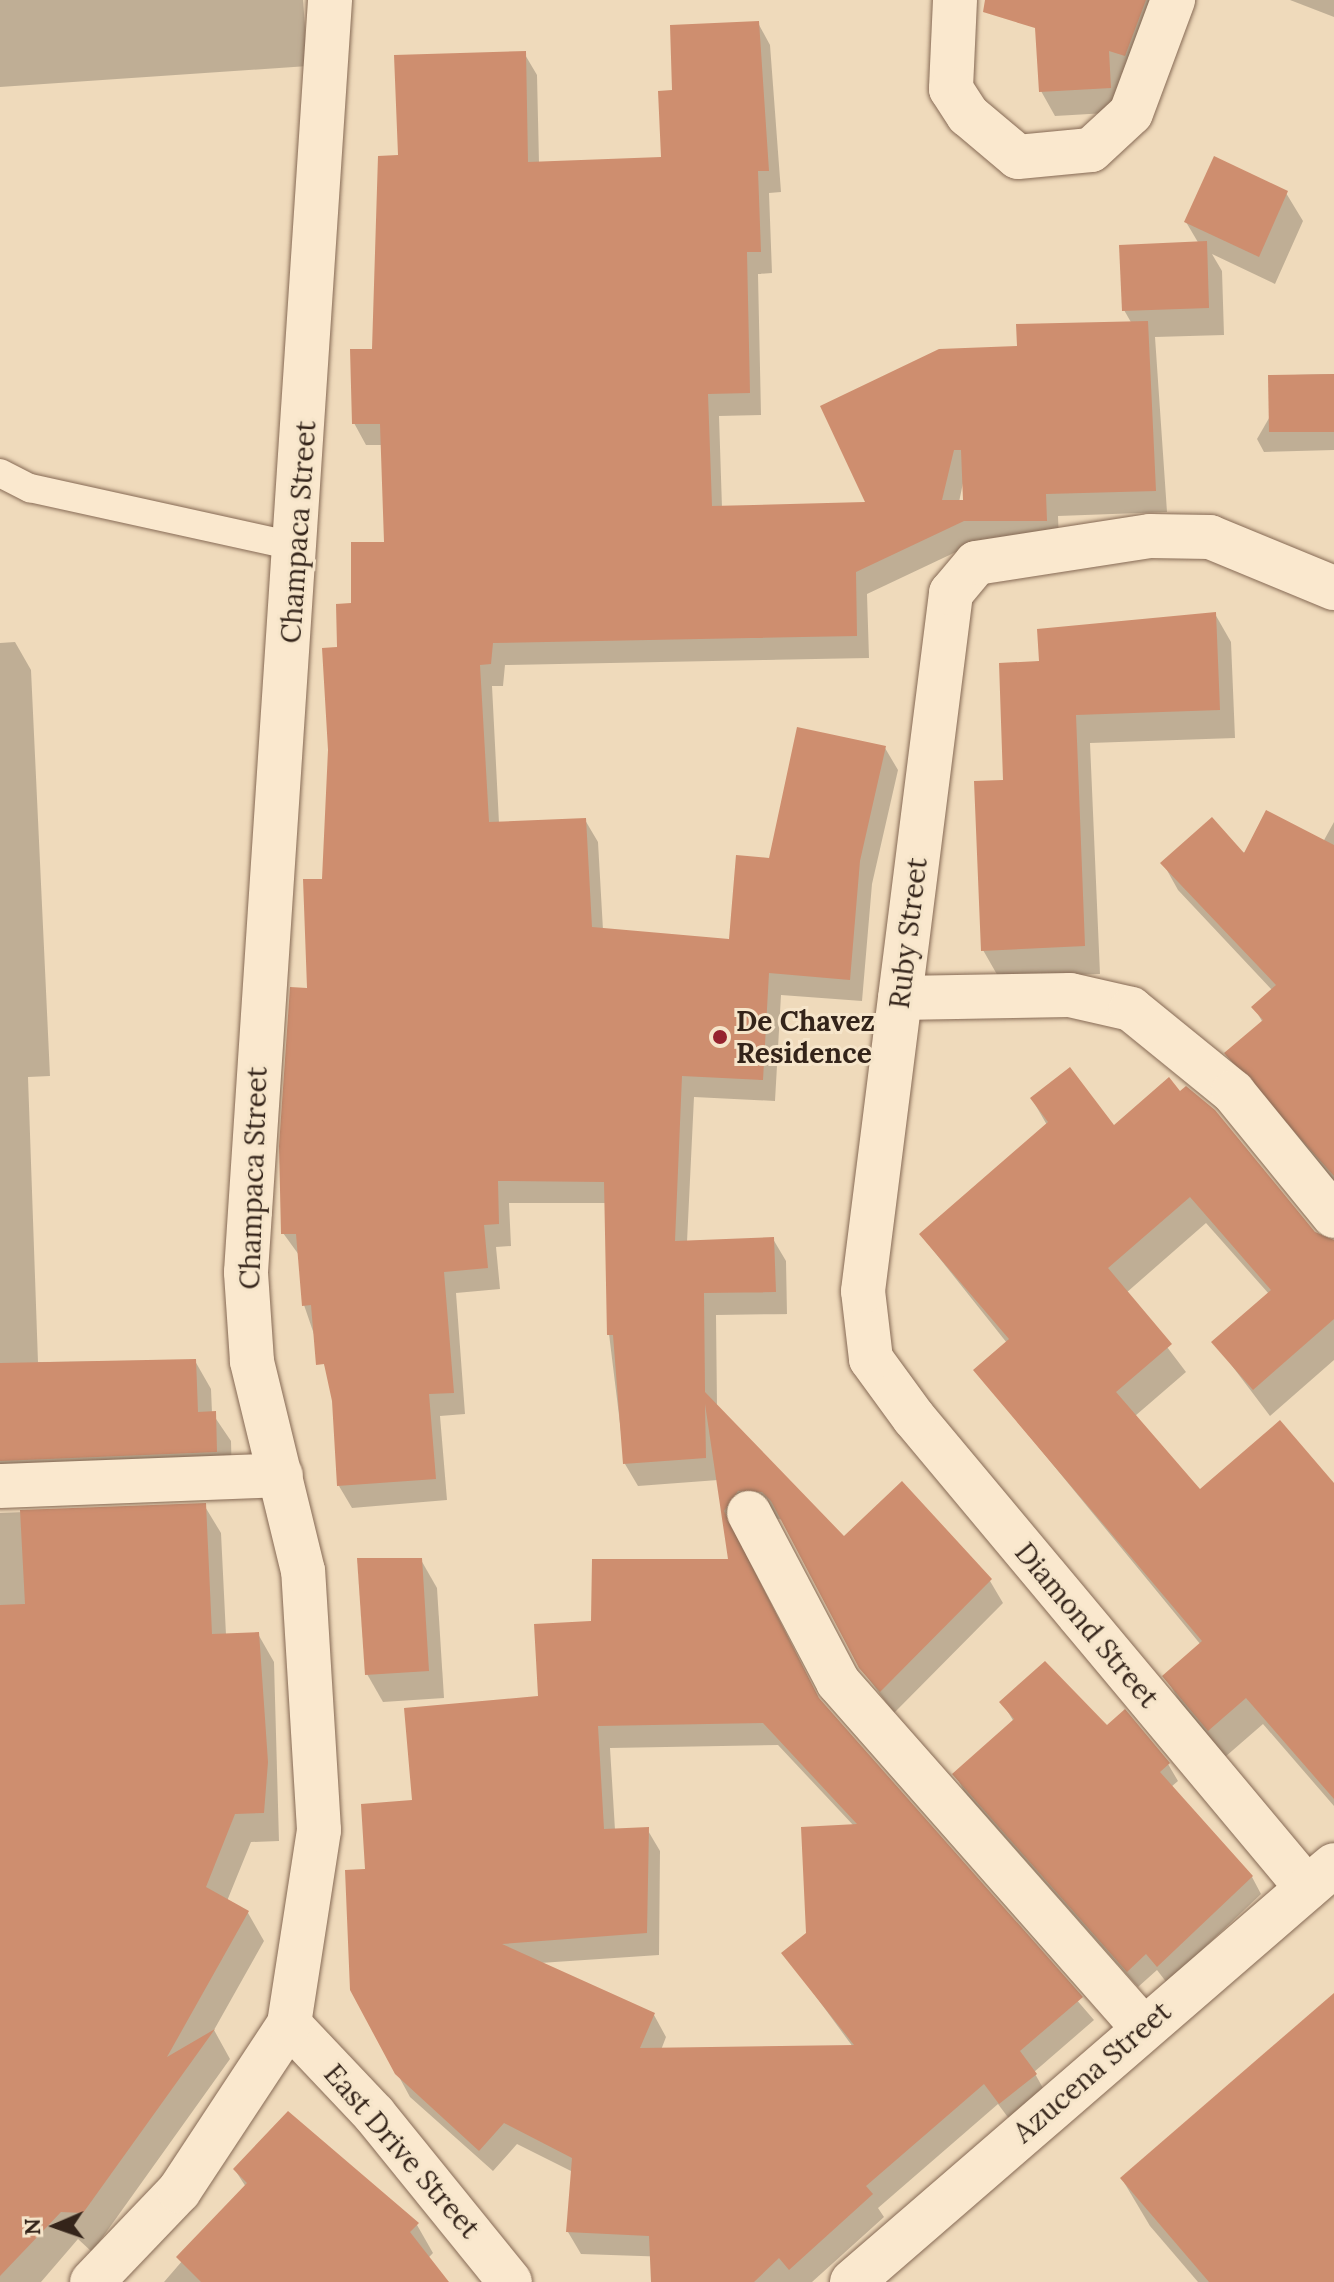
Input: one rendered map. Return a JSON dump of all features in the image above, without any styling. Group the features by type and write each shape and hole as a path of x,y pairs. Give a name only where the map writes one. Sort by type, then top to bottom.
{"street":[{"name":"Champaca Street","path":"92,2282 179,2191 289,2024 319,1830 303,1571 252,1361 247,1185 298,547 330,0"},
{"path":"955,0 951,89 968,115 1018,157 1091,150 1131,113 1173,0"},
{"name":"Ruby Street","path":"871,1359 863,1291 951,593 976,563 1150,536 1210,537 1334,588"},
{"path":"900,998 1070,995 1131,1009 1233,1092 1334,1216"},
{"name":"Diamond Street","path":"871,1359 1321,1877"},
{"path":"0,1486 281,1475"},
{"path":"749,1513 838,1682 1142,2027"},
{"name":"Azucena Street","path":"852,2282 1142,2027 1321,1877"},
{"name":"East Drive Street","path":"289,2024 374,2114 510,2282"}],"lane":[{"path":"0,473 30,488 298,547"}],"building":[{"path":"985,0 1146,0 1125,56 1109,51 1111,88 1039,92 1035,28 983,12"},
{"path":"759,21 769,171 758,171 761,252 747,252 750,393 708,394 712,506 865,502 820,406 939,349 1017,346 1016,324 1148,321 1156,491 1046,494 1047,521 964,521 856,572 857,636 493,643 491,664 480,665 489,822 586,818 592,927 729,939 736,855 769,858 797,727 886,746 860,861 850,980 769,973 763,1080 682,1076 675,1241 774,1237 776,1292 704,1293 705,1392 844,1536 902,1481 992,1579 880,1692 859,1668 771,1501 762,1492 738,1491 724,1511 819,1698 1083,1997 1020,2051 1037,2074 999,2104 984,2084 866,2186 873,2194 789,2270 779,2258 754,2282 651,2282 649,2236 566,2232 572,2158 504,2123 479,2151 395,2074 350,1990 345,1870 365,1869 361,1804 412,1800 404,1708 538,1696 534,1624 591,1621 592,1559 728,1559 705,1404 706,1458 623,1464 613,1335 607,1335 604,1182 498,1181 499,1224 484,1225 488,1268 444,1272 454,1393 429,1394 436,1479 337,1486 332,1401 324,1364 316,1365 311,1305 302,1306 296,1234 281,1234 279,1146 290,987 307,988 303,879 322,879 328,750 322,648 337,647 336,604 351,603 351,542 384,542 380,424 352,424 350,349 372,349 378,156 398,155 394,55 526,51 528,162 661,157 658,91 672,90 670,25","holes":["954,450 961,450 963,500 942,500","763,1723 857,1824 801,1827 806,1933 781,1953 854,2045 640,2048 655,2013 502,1944 647,1933 649,1827 604,1829 598,1726"]},
{"path":"1214,156 1288,191 1259,257 1184,222"},
{"path":"1207,241 1209,308 1122,311 1119,245"},
{"path":"1334,374 1334,432 1269,432 1268,375"},
{"path":"1216,612 1220,710 1076,715 1085,946 981,951 974,781 1003,780 999,663 1039,661 1037,629"},
{"path":"1266,810 1334,845 1334,1176 1224,1053 1263,1020 1251,1007 1276,985 1160,863 1212,817 1244,853"},
{"path":"1070,1067 1114,1125 1169,1077 1180,1091 1186,1086 1215,1110 1315,1232 1334,1240 1334,1319 1253,1390 1211,1342 1271,1290 1190,1197 1108,1268 1172,1344 1116,1392 1200,1489 1280,1420 1334,1483 1334,1799 1246,1698 1208,1731 1162,1676 1202,1641 973,1370 1009,1339 919,1234 1048,1122 1030,1098"},
{"path":"196,1359 198,1412 216,1411 217,1452 0,1461 0,1363"},
{"path":"206,1503 212,1634 259,1632 268,1762 264,1813 235,1814 206,1887 249,1911 167,2057 215,2029 83,2213 61,2212 0,2276 0,1605 25,1604 20,1510"},
{"path":"357,1558 422,1558 429,1671 365,1675"},
{"path":"1045,1661 1107,1725 1125,1709 1170,1763 1160,1772 1253,1876 1157,1967 1146,1954 1127,1972 952,1774 1014,1719 999,1702"},
{"path":"1334,1993 1334,2282 1209,2282 1120,2178"},
{"path":"288,2111 419,2223 410,2232 449,2282 201,2282 176,2257 247,2183 233,2169"}],"place":[{"name":"De Chavez Residence","path":"720,1037"}]}
